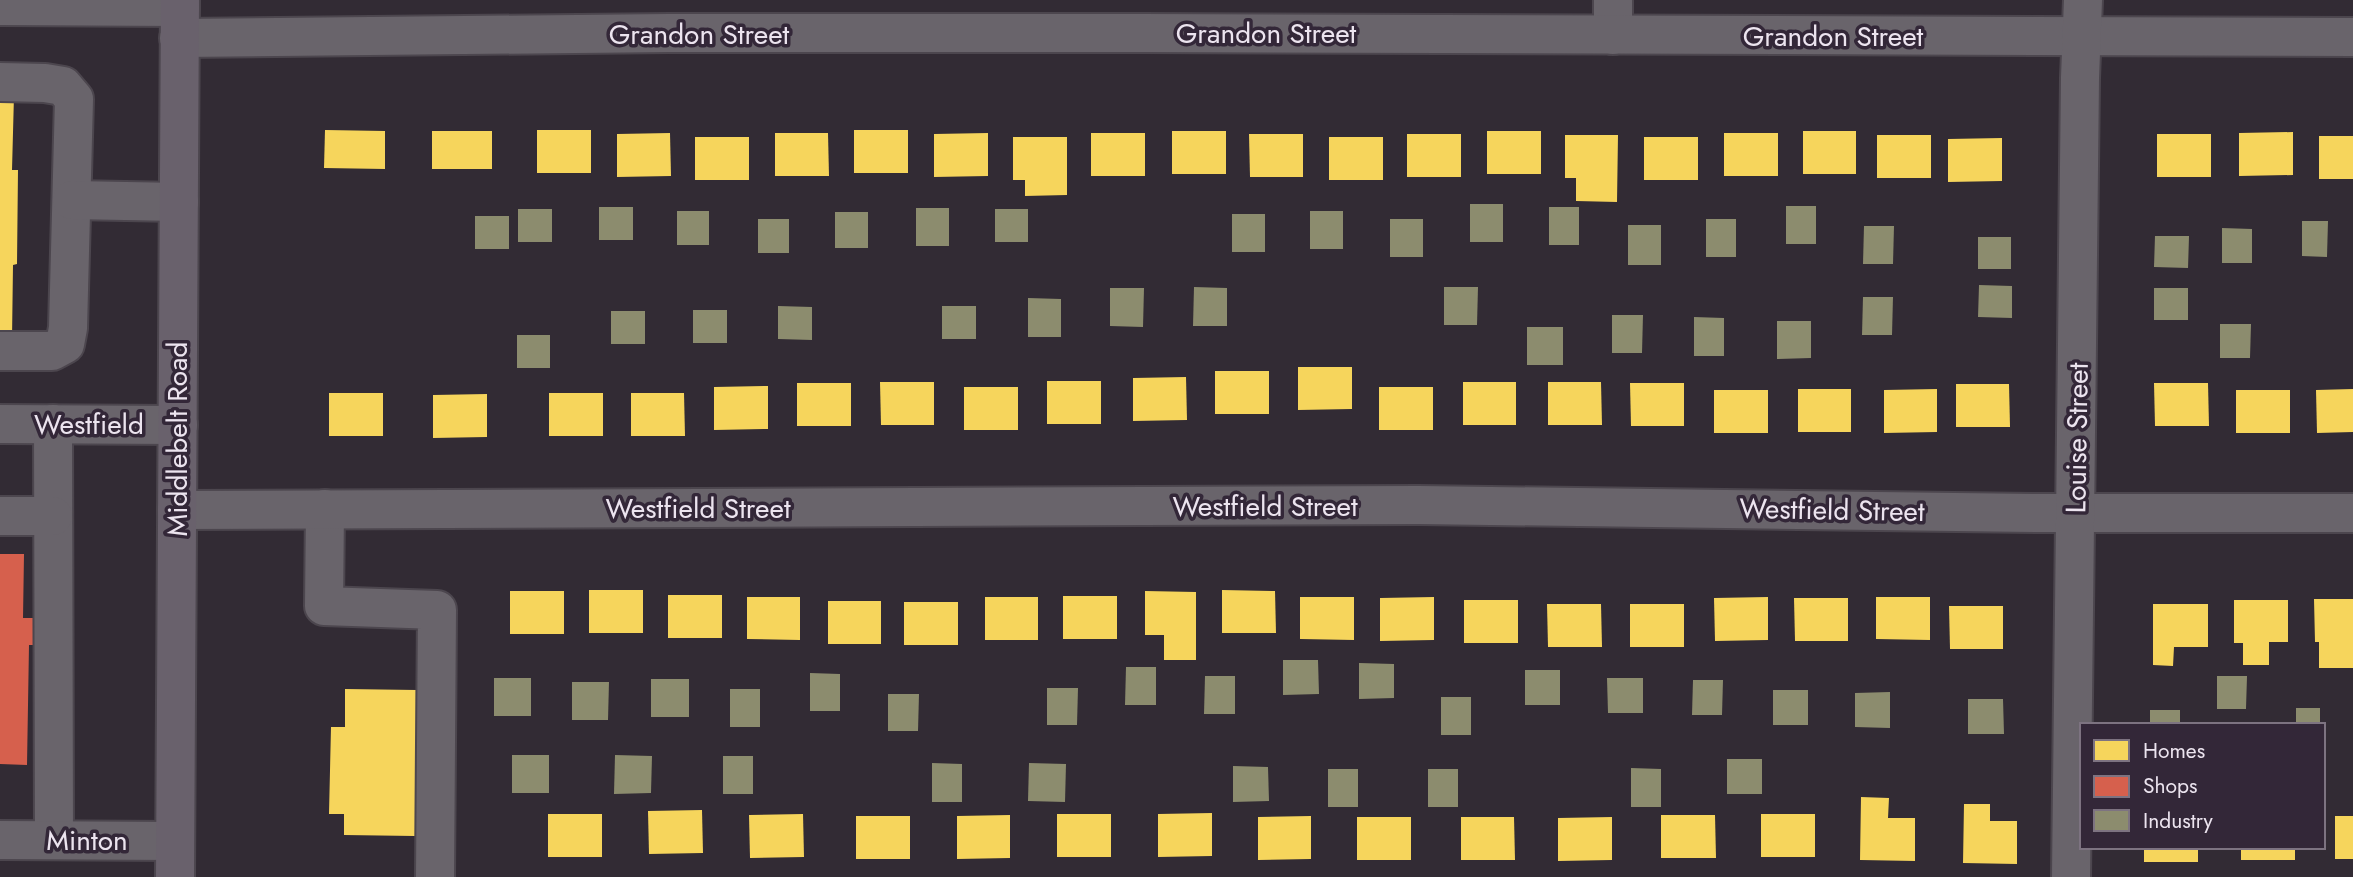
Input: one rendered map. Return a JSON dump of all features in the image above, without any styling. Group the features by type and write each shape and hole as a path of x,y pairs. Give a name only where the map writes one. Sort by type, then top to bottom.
{"main road":[{"name":"Middlebelt Road","path":"175,859 179,15"}],"street":[{"name":"Grandon Street","path":"0,6 51,3 179,15 2083,18 2353,37"},
{"name":"Louise Street","path":"2071,877 2083,18"},
{"path":"0,82 63,86 74,99 68,328 65,344 52,351 0,351"},
{"path":"72,200 178,202"},
{"name":"Westfield","path":"0,424 178,425"},
{"path":"53,424 54,840"},
{"name":"Westfield Street","path":"177,510 1419,505 2076,513 2353,513"},
{"path":"325,509 324,606 437,610 435,877"},
{"path":"0,516 53,516"},
{"name":"Minton","path":"0,840 54,840 175,859"}],"building: Homes":[{"path":"0,95 14,95 12,170 18,170 17,264 13,265 12,339 0,339"},
{"path":"325,130 385,131 385,169 324,168"},
{"path":"537,130 591,130 591,173 537,173"},
{"path":"854,130 908,130 908,173 854,173"},
{"path":"432,131 492,131 492,169 432,169"},
{"path":"1172,131 1226,131 1226,174 1172,174"},
{"path":"1487,131 1541,131 1541,174 1487,174"},
{"path":"1803,131 1856,131 1856,174 1803,174"},
{"path":"2293,132 2293,175 2239,176 2239,133"},
{"path":"670,133 671,176 617,177 617,134"},
{"path":"775,133 828,133 829,176 775,176"},
{"path":"988,133 988,176 934,177 934,134"},
{"path":"1091,133 1145,133 1145,176 1091,176"},
{"path":"1724,133 1778,133 1778,176 1724,176"},
{"path":"1249,134 1303,134 1303,177 1250,177"},
{"path":"1407,134 1461,134 1461,177 1407,177"},
{"path":"2157,134 2211,134 2211,177 2157,177"},
{"path":"1565,135 1618,135 1617,202 1576,201 1576,178 1565,178"},
{"path":"1877,135 1931,135 1931,178 1877,178"},
{"path":"2319,136 2353,136 2353,179 2319,179"},
{"path":"695,137 749,137 749,180 695,180"},
{"path":"1013,137 1067,137 1067,195 1025,196 1025,180 1013,180"},
{"path":"1329,137 1383,137 1383,180 1329,180"},
{"path":"1644,137 1698,137 1698,180 1644,180"},
{"path":"2002,138 2002,181 1948,182 1948,139"},
{"path":"1298,367 1352,367 1352,409 1298,410"},
{"path":"1215,371 1269,371 1269,414 1215,414"},
{"path":"1186,377 1187,420 1133,421 1133,378"},
{"path":"1047,381 1101,381 1101,424 1047,424"},
{"path":"880,382 934,382 934,425 881,425"},
{"path":"1463,382 1516,382 1516,425 1463,425"},
{"path":"1548,382 1601,382 1602,425 1548,425"},
{"path":"797,383 851,383 851,426 797,426"},
{"path":"1630,383 1684,383 1684,426 1631,426"},
{"path":"2154,383 2208,383 2209,426 2155,426"},
{"path":"1956,384 2009,384 2010,427 1956,427"},
{"path":"768,386 768,429 714,430 714,387"},
{"path":"964,387 1018,387 1018,430 964,430"},
{"path":"1379,387 1433,387 1433,430 1379,430"},
{"path":"1798,389 1851,389 1851,432 1798,432"},
{"path":"1937,389 1937,432 1884,433 1884,390"},
{"path":"2353,389 2353,432 2317,433 2316,390"},
{"path":"1714,390 1768,390 1768,433 1714,433"},
{"path":"2236,390 2290,390 2290,433 2236,433"},
{"path":"329,393 383,393 383,436 329,436"},
{"path":"549,393 603,393 603,436 549,436"},
{"path":"631,393 684,393 685,436 631,436"},
{"path":"487,394 487,437 433,438 433,395"},
{"path":"589,590 643,590 643,633 589,633"},
{"path":"1222,590 1275,591 1276,633 1222,633"},
{"path":"510,591 564,591 564,634 510,634"},
{"path":"1145,591 1196,592 1196,660 1164,660 1164,635 1145,635"},
{"path":"668,595 722,595 722,638 668,638"},
{"path":"1063,596 1117,596 1117,639 1063,639"},
{"path":"747,597 800,597 800,640 747,639"},
{"path":"985,597 1038,597 1038,640 985,640"},
{"path":"1300,597 1354,597 1354,640 1300,639"},
{"path":"1434,597 1434,640 1380,641 1380,598"},
{"path":"1768,597 1768,640 1715,641 1714,598"},
{"path":"1876,597 1930,597 1930,640 1876,639"},
{"path":"1794,598 1848,598 1848,641 1795,641"},
{"path":"2314,599 2353,599 2353,668 2319,668 2319,642 2315,642"},
{"path":"1464,600 1518,600 1518,643 1464,643"},
{"path":"2234,600 2288,600 2288,642 2269,642 2269,665 2243,665 2243,643 2234,643"},
{"path":"828,601 881,601 881,644 828,644"},
{"path":"904,602 958,602 958,645 904,645"},
{"path":"1547,604 1601,604 1602,647 1548,647"},
{"path":"1630,604 1684,604 1684,647 1630,647"},
{"path":"2153,604 2208,604 2208,647 2174,647 2173,666 2153,665"},
{"path":"1949,606 2003,606 2003,649 1950,649"},
{"path":"345,689 417,690 415,836 344,835 344,814 329,814 331,727 345,727"},
{"path":"1861,797 1889,798 1888,818 1915,818 1915,861 1860,860"},
{"path":"1964,804 1990,804 1990,821 2017,821 2017,864 1963,863"},
{"path":"702,810 703,853 649,854 648,811"},
{"path":"1212,813 1212,856 1158,857 1158,814"},
{"path":"548,814 602,814 602,857 548,857"},
{"path":"803,814 804,857 750,858 749,815"},
{"path":"1057,814 1111,814 1111,857 1057,857"},
{"path":"1761,814 1815,814 1815,857 1761,857"},
{"path":"1010,815 1010,858 957,859 957,816"},
{"path":"1661,815 1715,815 1716,858 1661,858"},
{"path":"856,816 910,816 910,859 856,859"},
{"path":"1311,816 1311,859 1258,860 1258,817"},
{"path":"2335,816 2353,816 2353,859 2335,859"},
{"path":"1357,817 1411,817 1411,860 1357,860"},
{"path":"1461,817 1514,817 1515,860 1461,860"},
{"path":"1612,817 1612,860 1558,861 1558,818"},
{"path":"2144,849 2198,849 2198,862 2144,862"},
{"path":"2241,849 2295,849 2295,860 2241,860"}],"building: Shops":[{"path":"0,554 24,554 23,618 34,618 34,645 29,645 27,765 0,764"}],"building: Industry":[{"path":"1470,204 1503,204 1503,242 1470,242"},
{"path":"1786,206 1816,206 1816,244 1786,244"},
{"path":"599,207 633,207 633,240 599,240"},
{"path":"1549,207 1579,207 1579,245 1549,245"},
{"path":"916,208 949,208 949,246 916,246"},
{"path":"518,209 552,209 552,242 518,242"},
{"path":"995,209 1028,209 1028,242 995,242"},
{"path":"677,211 709,211 709,245 677,245"},
{"path":"1310,211 1343,211 1343,249 1310,249"},
{"path":"835,212 868,212 868,248 835,248"},
{"path":"1232,214 1265,214 1265,252 1232,252"},
{"path":"475,216 509,216 509,249 475,249"},
{"path":"758,219 789,219 789,253 758,253"},
{"path":"1390,219 1423,219 1423,257 1390,257"},
{"path":"1706,219 1736,219 1736,257 1706,257"},
{"path":"2302,221 2328,221 2327,257 2302,256"},
{"path":"1628,225 1661,225 1661,265 1628,265"},
{"path":"1864,226 1894,226 1893,264 1863,264"},
{"path":"2222,228 2252,229 2252,263 2222,263"},
{"path":"2155,236 2189,236 2188,268 2154,267"},
{"path":"1978,237 2011,237 2011,269 1978,269"},
{"path":"1979,285 2012,286 2012,318 1978,317"},
{"path":"1194,287 1227,288 1227,326 1193,326"},
{"path":"1444,287 1478,287 1477,325 1444,325"},
{"path":"1110,288 1144,288 1143,327 1110,326"},
{"path":"2154,288 2188,288 2188,320 2154,320"},
{"path":"1863,297 1893,297 1892,335 1862,335"},
{"path":"1028,298 1061,299 1061,337 1028,337"},
{"path":"778,306 812,307 812,340 778,339"},
{"path":"942,306 976,306 976,339 942,339"},
{"path":"693,310 727,310 727,343 693,343"},
{"path":"611,311 645,311 645,344 611,344"},
{"path":"1612,315 1643,315 1642,353 1612,353"},
{"path":"1694,317 1724,318 1724,356 1694,356"},
{"path":"1777,321 1811,321 1811,358 1777,359"},
{"path":"2220,324 2251,324 2250,358 2220,358"},
{"path":"1527,327 1563,327 1563,365 1527,365"},
{"path":"517,335 550,335 550,368 517,368"},
{"path":"1283,660 1318,660 1319,694 1283,695"},
{"path":"1359,663 1394,664 1394,698 1359,699"},
{"path":"1126,667 1156,667 1156,705 1125,705"},
{"path":"1525,670 1560,670 1560,705 1525,705"},
{"path":"810,673 840,674 840,711 810,711"},
{"path":"1205,676 1235,676 1235,714 1204,714"},
{"path":"2217,676 2247,676 2246,709 2217,709"},
{"path":"494,678 531,678 531,716 494,716"},
{"path":"1607,678 1643,678 1643,713 1608,713"},
{"path":"651,679 689,679 689,717 651,717"},
{"path":"1693,680 1723,680 1722,715 1692,715"},
{"path":"572,682 609,682 608,720 572,720"},
{"path":"1047,688 1078,688 1077,725 1047,725"},
{"path":"730,689 760,689 760,727 730,727"},
{"path":"1773,690 1808,690 1808,725 1773,725"},
{"path":"1890,692 1890,728 1855,727 1855,693"},
{"path":"888,694 919,694 918,731 888,731"},
{"path":"1441,697 1471,697 1471,735 1441,735"},
{"path":"1968,699 2003,699 2004,734 1968,734"},
{"path":"2296,708 2320,708 2320,723 2296,723"},
{"path":"2150,710 2180,710 2180,723 2150,723"},
{"path":"512,755 549,755 549,793 512,793"},
{"path":"615,755 652,756 651,793 614,794"},
{"path":"723,756 753,756 753,794 723,794"},
{"path":"1727,759 1762,759 1762,794 1727,794"},
{"path":"932,763 962,764 962,802 932,802"},
{"path":"1029,763 1066,764 1065,802 1028,801"},
{"path":"1233,766 1268,767 1269,801 1233,802"},
{"path":"1631,768 1661,769 1661,807 1631,807"},
{"path":"1328,769 1358,769 1358,807 1328,807"},
{"path":"1428,769 1458,769 1458,807 1428,807"}]}
